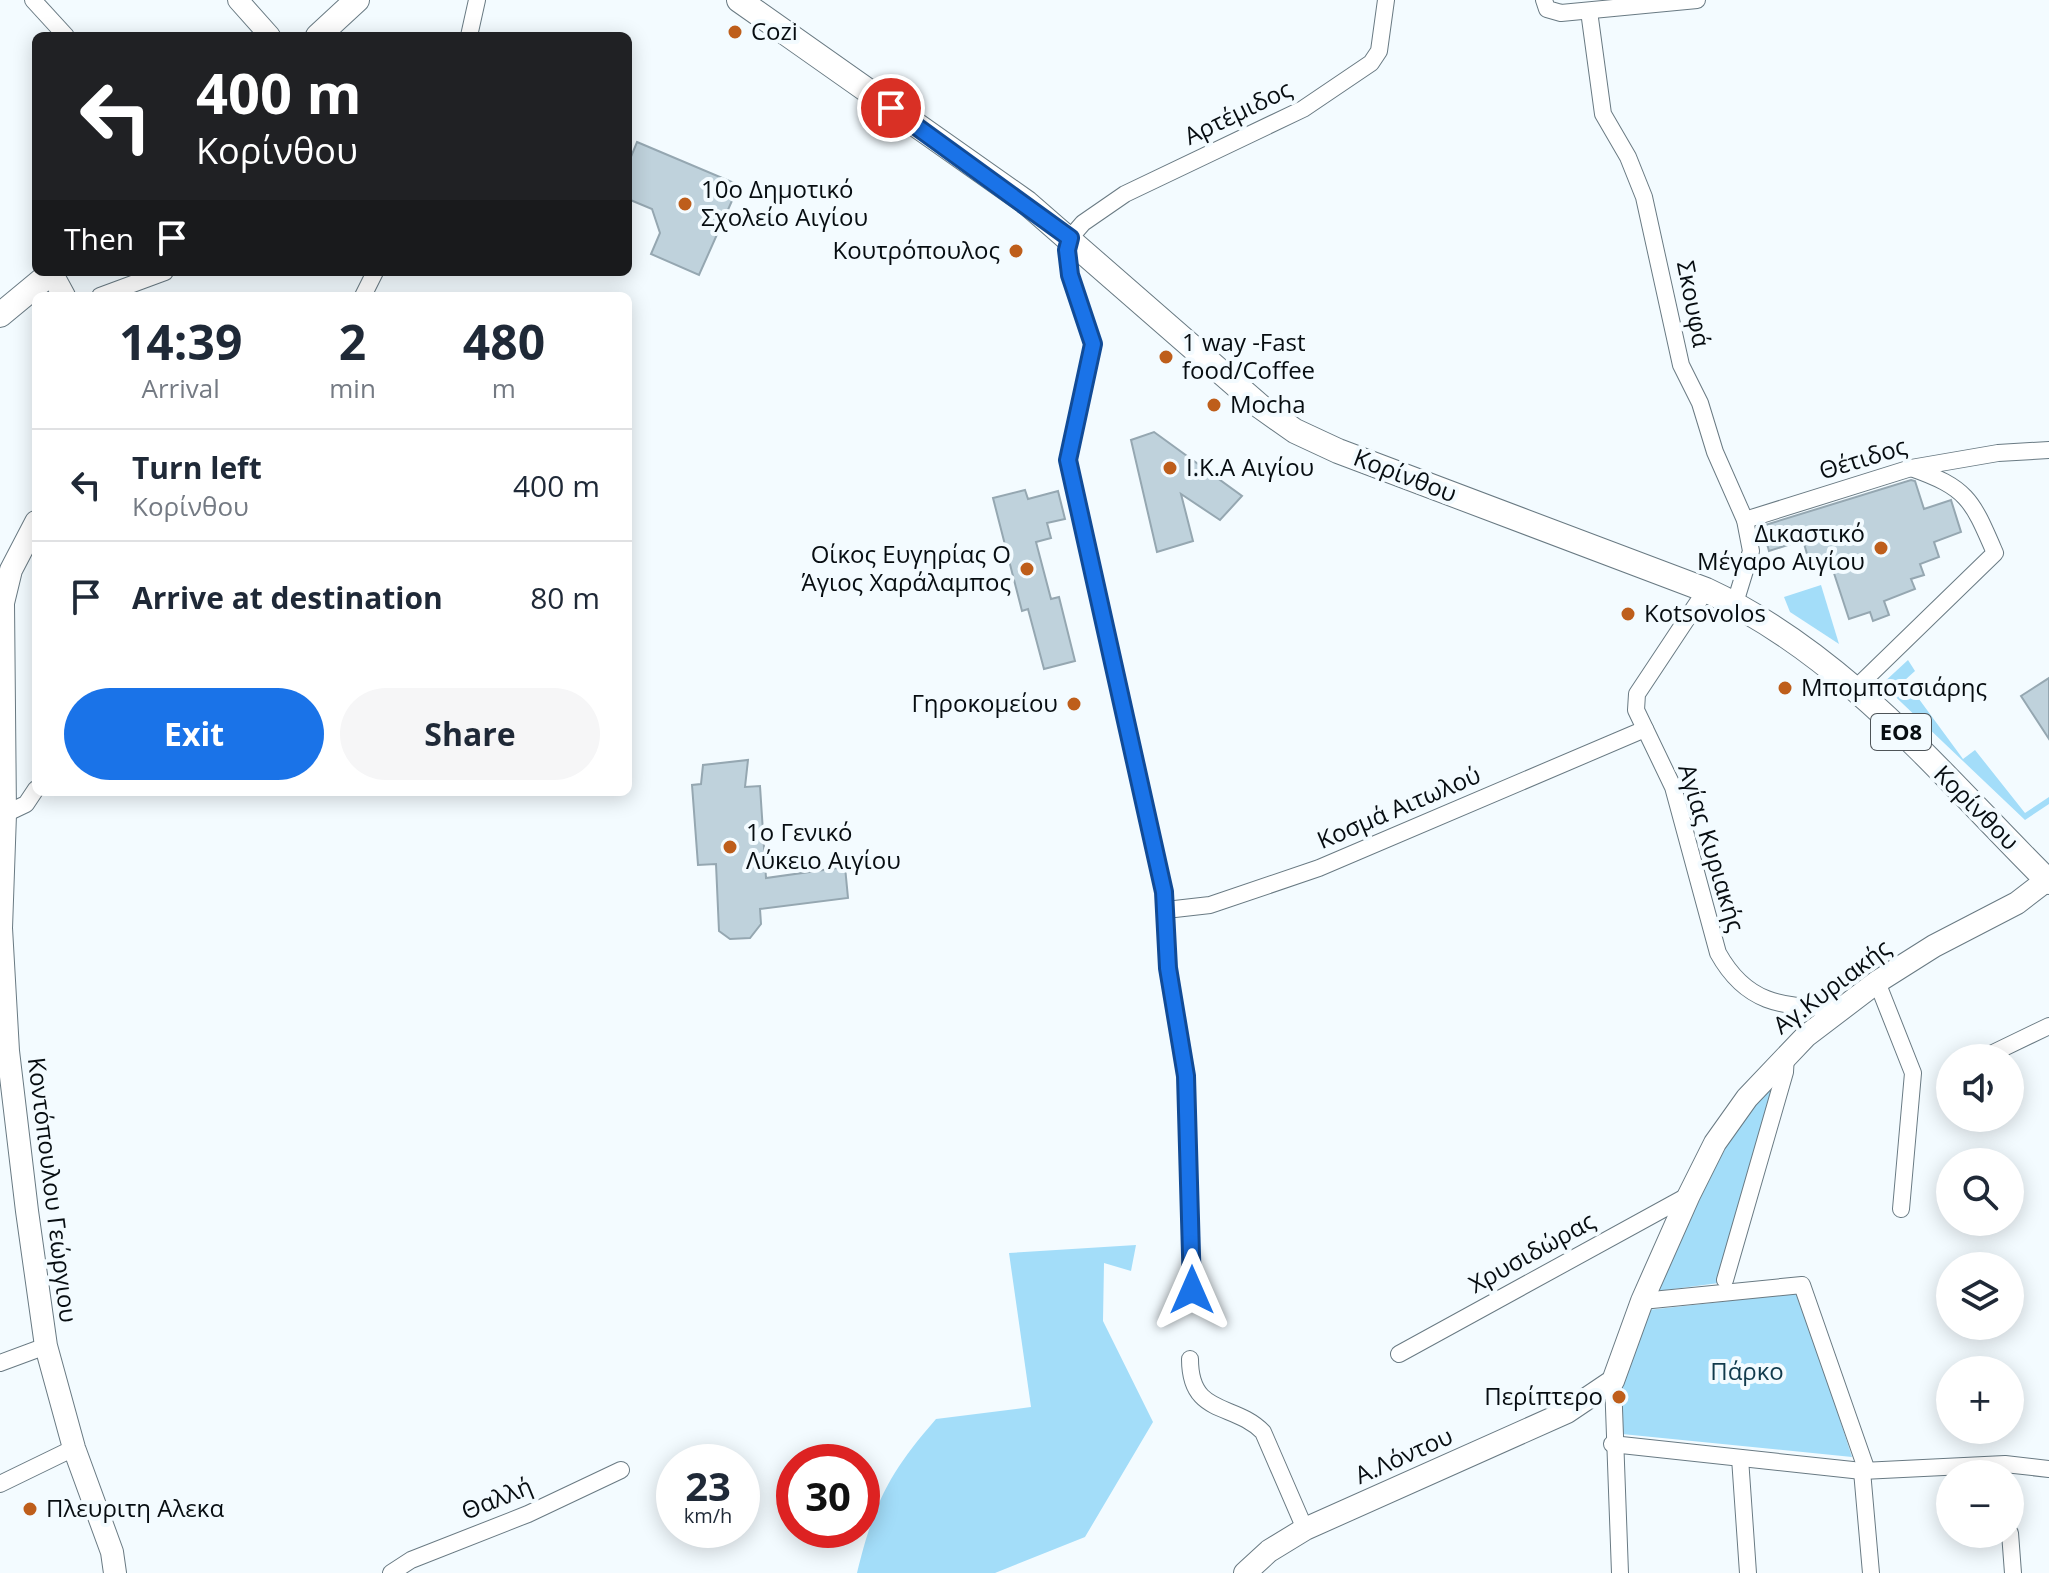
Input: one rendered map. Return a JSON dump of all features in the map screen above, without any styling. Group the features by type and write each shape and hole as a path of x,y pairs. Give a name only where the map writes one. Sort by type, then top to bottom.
{"main road":[{"path":"322,32 357,0"},
{"name":"Κορίνθου","path":"739,0 1070,238 1251,399 1295,431 1352,456 1735,603 1857,687 2048,881"},
{"path":"6,303 45,276"},
{"name":"Κοντόπουλου Γεώργιου","path":"32,530 11,570 3,603 5,814 0,902 8,1051 46,1346 74,1448 112,1552 115,1573"},
{"name":"Αγ.Κυριακής","path":"1613,1381 1642,1301 1689,1195 1724,1127 1786,1055 1877,982 1934,946 2034,893 2048,881"},
{"name":"Α.Λόντου","path":"1245,1573 1269,1551 1305,1529 1567,1412 1613,1381"}],"street":[{"path":"33,0 62,32"},
{"path":"238,0 266,32"},
{"path":"470,32 477,0"},
{"name":"Αρτέμιδος","path":"1070,238 1083,223 1125,194 1303,109 1371,63 1379,51 1386,0"},
{"path":"1544,0 1551,12 1697,0"},
{"name":"Σκουφά","path":"1589,11 1603,114 1628,157 1644,197 1681,365 1745,520 1751,551 1735,603"},
{"path":"1070,238 1067,250 1070,275 1093,344 1068,460 1166,910 1168,968 1186,1076 1192,1290"},
{"path":"111,292 154,276"},
{"name":"Θέτιδος","path":"1745,520 1911,468 1998,453 2049,450"},
{"path":"1857,687 1995,553 1974,503 1931,475 1911,468"},
{"name":"Αγίας Κυριακής","path":"1706,590 1637,694 1636,710 1673,787 1718,953 1727,969 1738,983 1768,1001 1785,1006 1841,1009"},
{"name":"Κοσμά Αιτωλού","path":"1166,910 1210,905 1319,868 1645,729"},
{"path":"5,814 26,804 32,795"},
{"path":"1877,982 1913,1073 1901,1209"},
{"path":"2012,1044 2049,1026"},
{"path":"1725,1280 1785,1072 1786,1055"},
{"name":"Χρυσιδώρας","path":"1399,1354 1689,1195"},
{"path":"1642,1301 1802,1285 1865,1471 1871,1573"},
{"path":"0,1363 46,1346"},
{"path":"1190,1359 1190,1376 1199,1396 1254,1423 1263,1432 1305,1529"},
{"path":"1613,1381 1612,1444 1620,1573"},
{"path":"1612,1444 1865,1471 1936,1470"},
{"path":"0,1484 74,1448"},
{"path":"1740,1458 1748,1573"},
{"path":"2024,1469 2049,1469"},
{"name":"Θαλλή","path":"391,1573 411,1560 528,1514 621,1470"},
{"path":"2011,1548 2013,1573"}],"green space":[{"path":"1821,585 1839,644 1790,612 1784,597"},
{"path":"1908,660 1915,671 1905,680 1963,759 1975,750 2025,813 2049,797 2049,804 2025,820 1882,684"},
{"path":"1773,1086 1719,1283 1658,1291 1721,1157 1753,1108"},
{"path":"1136,1245 1131,1271 1104,1263 1103,1321 1153,1422 1085,1537 995,1573 857,1573 864,1548 880,1548 880,1501 885,1490 906,1456 936,1419 1031,1407 1009,1253"},
{"name":"Πάρκο","path":"1799,1293 1852,1457 1622,1434 1621,1388 1648,1310"}],"building":[{"name":"10o Δημοτικό Σχολείο Αιγίου","path":"637,142 739,185 699,275 651,254 660,233 652,209 632,201 632,154"},
{"name":"Ι.Κ.Α Αιγίου","path":"1154,432 1242,496 1220,520 1181,494 1193,541 1157,552 1131,440"},
{"name":"Δικαστικό Μέγαρο Αιγίου","path":"1915,481 1924,509 1951,500 1961,532 1934,542 1939,557 1920,564 1924,575 1911,579 1915,589 1884,601 1889,615 1873,621 1870,612 1849,619 1828,555 1809,561 1803,540 1769,551 1762,526"},
{"name":"Οίκος Ευγηρίας Ο Άγιος Χαράλαμπος","path":"1025,490 1028,499 1058,491 1065,519 1047,523 1051,538 1036,542 1051,599 1059,597 1075,661 1044,669 1028,609 1022,611 993,498"},
{"path":"2049,678 2049,739 2021,696"},
{"name":"1o Γενικό Λύκειο Αιγίου","path":"748,760 745,787 760,786 766,878 845,867 848,898 760,909 761,924 750,938 730,939 719,931 716,864 698,865 692,785 701,784 703,765"}],"place":[{"name":"Cozi","path":"735,32"},
{"name":"10o Δημοτικό Σχολείο Αιγίου","path":"685,204"},
{"name":"Κουτρόπουλος","path":"1016,251"},
{"name":"1 way -Fast food/Coffee","path":"1166,357"},
{"name":"Mocha","path":"1214,405"},
{"name":"Ι.Κ.Α Αιγίου","path":"1170,468"},
{"name":"Δικαστικό Μέγαρο Αιγίου","path":"1881,548"},
{"name":"Οίκος Ευγηρίας Ο Άγιος Χαράλαμπος","path":"1027,569"},
{"name":"Kotsovolos","path":"1628,614"},
{"name":"Μπομποτσιάρης","path":"1785,688"},
{"name":"Γηροκομείου","path":"1074,704"},
{"name":"1o Γενικό Λύκειο Αιγίου","path":"730,847"},
{"name":"Περίπτερο","path":"1619,1397"},
{"name":"Πλευριτη Αλεκα","path":"30,1509"}],"route":[{"path":"891,108 1027,203 1070,238 1067,250 1070,275 1093,344 1068,460 1164,892 1168,968 1186,1076 1192,1290"}]}
